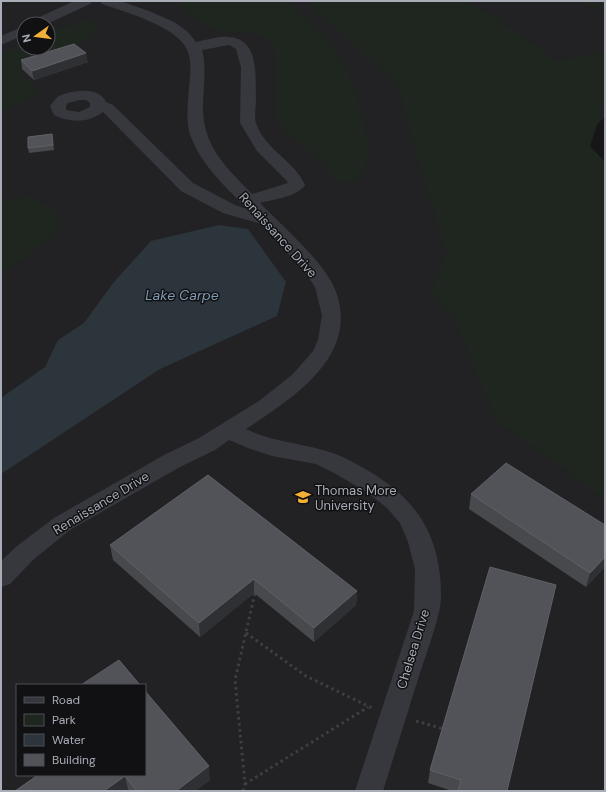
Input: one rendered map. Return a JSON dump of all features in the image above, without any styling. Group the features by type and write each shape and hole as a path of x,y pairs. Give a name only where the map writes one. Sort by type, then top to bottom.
{"street":[{"path":"53,16 85,1"},
{"name":"Renaissance Drive","path":"1,577 25,553 62,524 172,461 230,431 266,406 300,379 322,353 328,340 332,315 324,287 311,267 214,164 199,137 195,109 198,64 195,50 183,35 169,25 144,14 107,1"},
{"path":"2,39 16,33"},
{"path":"193,47 229,41 238,43 243,47 248,67 248,123 263,148 294,178 297,185 290,189 248,201"},
{"path":"99,105 108,108 187,187 229,210 268,221"},
{"name":"Chelsea Drive","path":"230,431 243,438 272,448 317,457 342,466 376,487 399,506 414,526 424,552 428,599 426,611 392,714 369,791"}],"path":[{"path":"243,791 245,784 235,680 254,593"},
{"path":"246,633 306,676 368,707 444,729"},
{"path":"245,784 368,707"}],"shaded area":[{"name":"Thomas More University","path":"1,1 605,1 605,117 502,212 605,310 605,791 1,791"}],"green space":[{"path":"175,1 287,1 306,17 331,45 352,80 371,152 361,176 353,181 342,182 335,180 325,165 285,132 276,118 276,52 270,43 263,37 255,34 228,32 205,25"},
{"path":"305,1 463,1 488,13 558,61 605,51 605,102 590,146 605,162 605,499 496,420 455,321 431,291 447,253 421,170 398,85"},
{"path":"576,1 605,1 605,11 577,2"},
{"path":"84,20 95,22 98,27 81,43 72,49 56,56 56,30"},
{"path":"16,46 16,56 56,56 20,67 22,75 39,89 33,96 1,113 1,53"},
{"path":"26,196 38,200 48,206 56,215 61,226 49,240 1,274 1,202"}],"water":[{"name":"Lake Carpe","path":"219,225 248,229 286,282 277,316 160,369 1,474 1,398 45,367 58,340 84,323 114,282 151,241"}],"building":[{"path":"74,44 86,53 32,71 21,60 34,56 56,56 56,49"},
{"path":"52,134 53,145 28,148 28,137"},
{"path":"506,463 605,525 605,557 590,573 471,494"},
{"path":"208,475 357,591 314,628 254,579 199,623 110,545"},
{"path":"490,567 556,585 507,791 458,791 461,780 430,770"},
{"path":"119,660 139,684 83,684"},
{"path":"146,692 209,766 176,791 137,791 125,776 146,776"},
{"path":"37,776 125,776 104,791 15,791"}],"place":[{"name":"Thomas More University","path":"303,497"}]}
